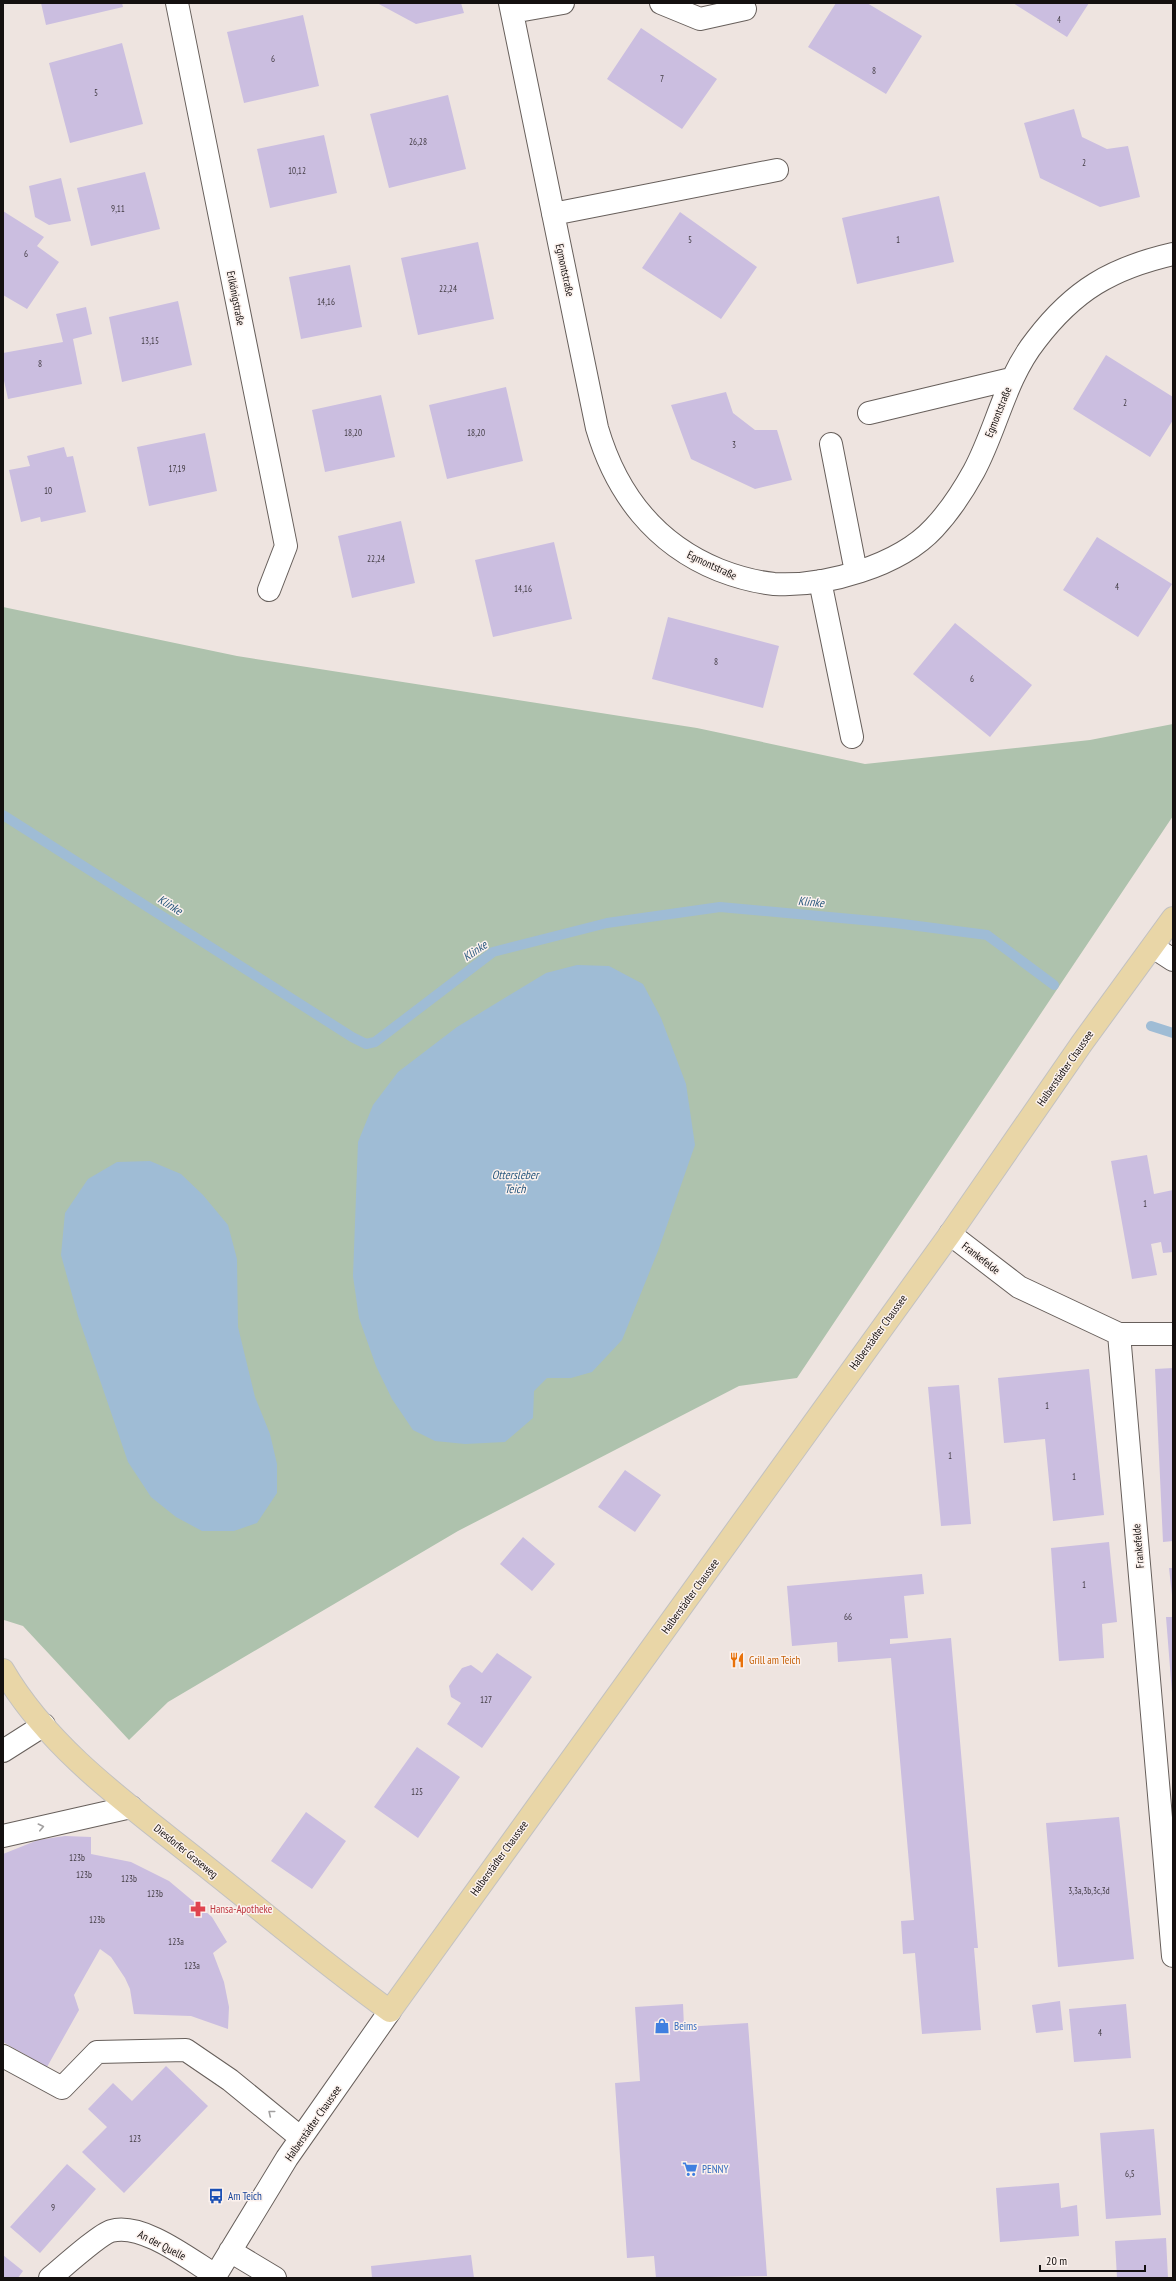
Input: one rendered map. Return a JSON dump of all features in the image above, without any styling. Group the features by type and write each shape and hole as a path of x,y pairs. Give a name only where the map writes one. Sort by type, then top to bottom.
{"main road":[{"name":"Halberstädter Chaussee","path":"390,2011 950,1234 1096,1024 1173,918"},
{"name":"Diesdorfer Graseweg","path":"3,1670 25,1704 86,1768 131,1807 346,1978 390,2011"}],"street":[{"name":"Erlkönigstraße","path":"177,3 286,546 269,590"},
{"path":"511,7 563,3"},
{"path":"661,3 700,19 745,9"},
{"name":"Egmontstraße","path":"511,7 597,428 610,464 631,500 648,522 671,544 702,563 739,578 774,584 820,581 856,572 883,563 934,529 974,471 1011,379 1034,342 1051,321 1096,282 1121,269 1173,254"},
{"path":"553,214 777,170"},
{"path":"868,413 1011,379"},
{"path":"831,444 856,572"},
{"path":"820,581 852,737"},
{"path":"1153,947 1173,960"},
{"name":"Frankefelde","path":"950,1234 1019,1287 1119,1334 1173,1956"},
{"path":"1119,1334 1173,1334"},
{"path":"3,1751 44,1725"},
{"path":"3,1836 131,1807"},
{"name":"Halberstädter Chaussee","path":"215,2277 301,2138 390,2011"},
{"path":"3,2056 62,2088 97,2052 186,2050 238,2087 301,2138"},
{"name":"An der Quelle","path":"50,2278 109,2231 127,2228 149,2236 215,2277"},
{"path":"230,2251 275,2278"}],"green space":[{"path":"3,607 237,656 697,728 865,764 1090,740 1173,724 1173,816 797,1378 739,1386 458,1531 168,1702 129,1740 23,1626 4,1620 3,1618"}],"water":[{"name":"Ottersleber Teich","path":"577,965 609,966 643,984 661,1018 686,1084 695,1145 658,1251 622,1340 592,1372 571,1378 547,1378 534,1391 533,1418 505,1442 465,1444 435,1441 413,1430 392,1399 376,1366 359,1318 353,1276 358,1142 373,1105 398,1072 457,1027 546,973"},
{"path":"150,1161 181,1174 203,1195 228,1225 237,1259 238,1327 255,1397 270,1434 277,1464 277,1493 257,1523 234,1531 202,1531 176,1517 151,1497 128,1462 78,1316 61,1255 65,1213 88,1179 117,1162"}],"building":[{"path":"41,3 122,3 123,7 46,25"},
{"path":"377,3 461,3 464,13 416,24"},
{"path":"836,3 867,3 922,36 886,94 808,47"},
{"path":"1013,3 1089,3 1067,37"},
{"path":"303,15 319,86 244,103 227,32"},
{"path":"641,28 717,79 682,129 607,79"},
{"path":"122,43 143,124 70,143 49,63"},
{"path":"448,95 466,169 389,188 370,114"},
{"path":"1074,109 1082,137 1107,149 1128,146 1140,197 1100,207 1040,178 1024,123"},
{"path":"324,135 337,193 270,208 257,149"},
{"path":"145,172 160,229 91,246 77,188"},
{"path":"61,178 71,221 49,225 35,217 29,186"},
{"path":"939,196 954,262 857,284 842,218"},
{"path":"3,211 44,237 37,246 59,262 27,309 3,295"},
{"path":"680,212 757,267 721,319 642,268"},
{"path":"478,242 494,319 418,335 401,258"},
{"path":"350,265 362,327 301,339 289,277"},
{"path":"178,301 192,365 122,382 109,317"},
{"path":"86,307 92,334 73,339 82,384 8,399 3,376 3,353 63,342 56,314"},
{"path":"1106,355 1173,397 1173,420 1150,457 1073,409"},
{"path":"506,387 523,461 447,479 429,405"},
{"path":"726,392 733,413 755,430 777,430 792,480 755,489 691,459 671,405"},
{"path":"381,395 395,457 325,472 312,410"},
{"path":"205,433 217,491 149,506 137,447"},
{"path":"64,447 67,457 73,456 86,512 41,522 40,517 21,522 9,470 30,466 27,456"},
{"path":"401,521 415,583 352,598 338,536"},
{"path":"1097,537 1172,584 1138,637 1063,590"},
{"path":"554,542 572,619 493,637 475,560"},
{"path":"668,617 779,646 763,708 652,679"},
{"path":"955,623 1032,685 990,737 913,674"},
{"path":"1147,1155 1154,1194 1173,1190 1173,1252 1163,1253 1161,1242 1151,1244 1157,1275 1132,1279 1111,1161"},
{"path":"1173,1368 1173,1541 1163,1542 1155,1369"},
{"path":"1089,1369 1104,1515 1053,1521 1045,1439 1004,1443 998,1378"},
{"path":"959,1385 971,1524 941,1526 928,1387"},
{"path":"625,1470 661,1495 635,1532 598,1507"},
{"path":"523,1537 555,1564 532,1591 500,1564"},
{"path":"1109,1542 1117,1622 1102,1624 1104,1658 1059,1661 1051,1548"},
{"path":"1169,1568 1173,1568 1173,1595 1172,1595"},
{"path":"922,1574 924,1594 904,1596 908,1638 890,1639 890,1644 951,1638 978,1948 974,1948 981,2030 922,2034 915,1953 903,1954 901,1921 914,1920 891,1658 838,1662 837,1642 792,1646 787,1586"},
{"path":"1166,1617 1173,1617 1173,1693 1172,1693"},
{"path":"497,1653 532,1677 482,1748 447,1724 461,1703 451,1697 449,1686 462,1668 471,1665 482,1673"},
{"path":"417,1747 460,1777 418,1838 374,1807"},
{"path":"306,1812 346,1841 312,1889 271,1861"},
{"path":"1119,1817 1134,1959 1058,1967 1046,1823"},
{"path":"65,1836 91,1837 91,1854 131,1862 169,1881 212,1917 227,1942 213,1953 224,1982 229,2007 228,2029 191,2016 134,2014 130,1989 125,1978 111,1957 100,1949 74,1995 79,2010 47,2067 3,2042 3,1854 38,1840"},
{"path":"1060,2001 1063,2030 1036,2033 1032,2005"},
{"name":"PENNY","path":"683,2004 684,2027 748,2023 767,2276 656,2278 654,2256 627,2258 615,2083 640,2081 635,2007"},
{"path":"1126,2004 1131,2058 1074,2062 1069,2009"},
{"path":"166,2066 208,2106 124,2193 82,2152 107,2127 88,2109 113,2083 132,2101"},
{"path":"1154,2129 1161,2215 1106,2219 1100,2133"},
{"path":"67,2164 96,2189 40,2253 10,2227"},
{"path":"1059,2183 1061,2208 1077,2205 1079,2236 1000,2242 996,2188"},
{"path":"1166,2238 1168,2278 1117,2278 1115,2241"},
{"path":"3,2255 23,2271 18,2278 3,2278"},
{"path":"471,2255 474,2278 372,2278 371,2266"}],"waterway":[{"name":"Klinke","path":"3,815 352,1037 366,1044 375,1042 493,952 607,923 720,907 895,923 987,935 1054,985"},
{"name":"Klinke","path":"1151,1026 1173,1033"}],"place":[{"name":"Grill am Teich","path":"737,1660"},
{"name":"Hansa-Apotheke","path":"198,1909"},
{"name":"Beims","path":"662,2026"},
{"name":"PENNY","path":"690,2169"},
{"name":"Am Teich","path":"216,2196"}]}
